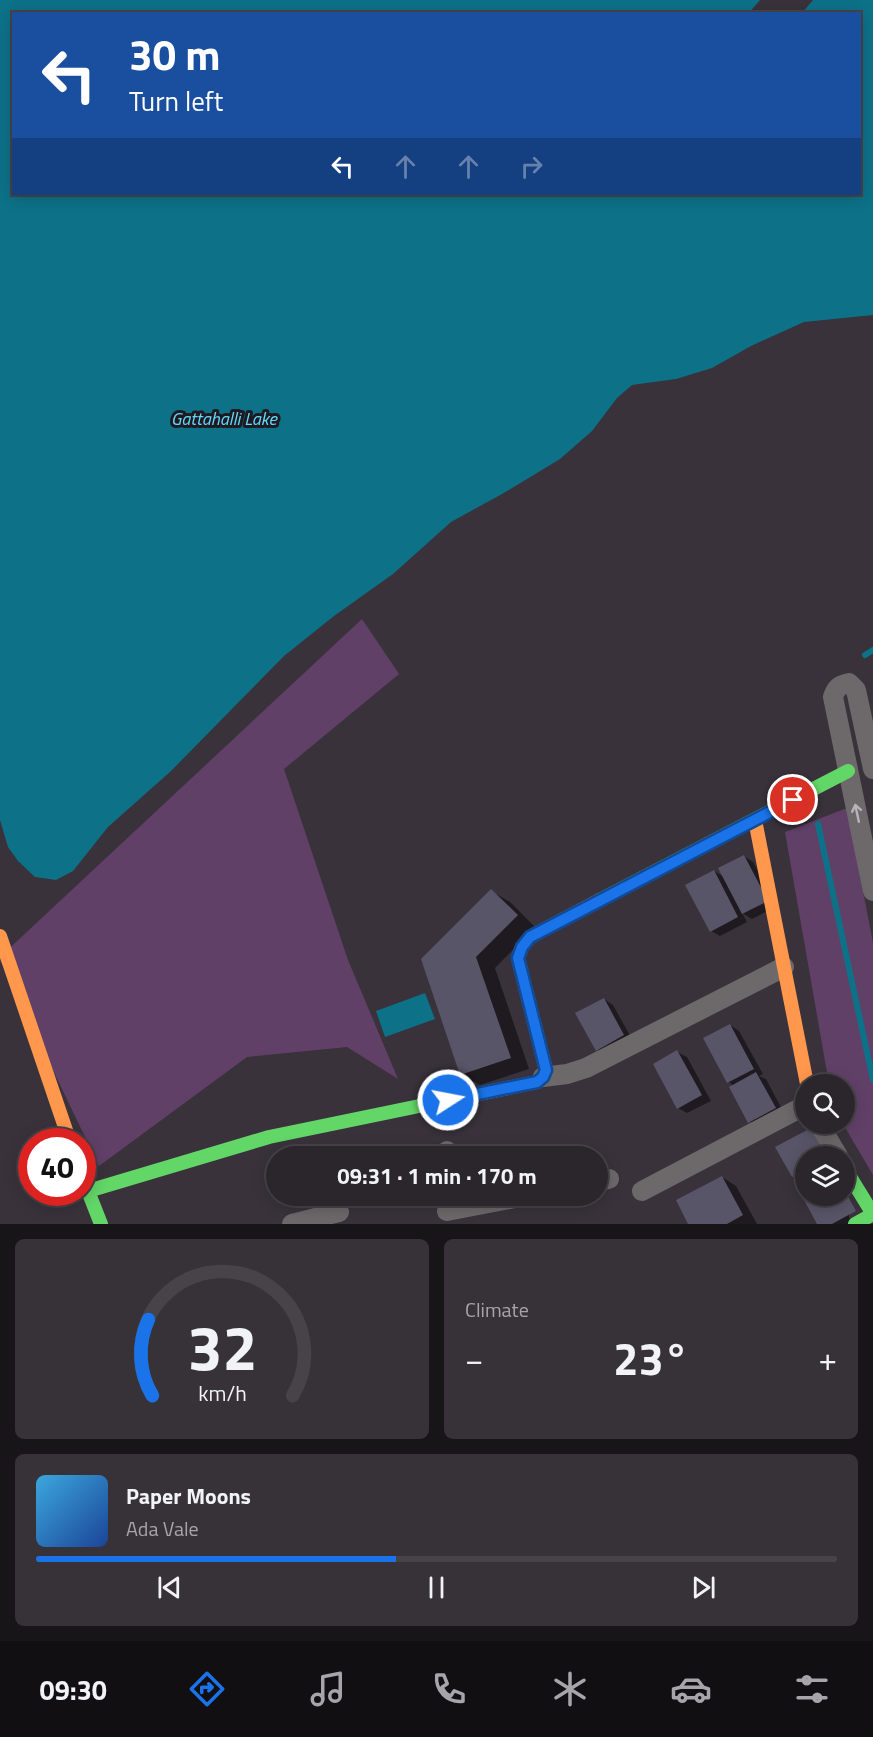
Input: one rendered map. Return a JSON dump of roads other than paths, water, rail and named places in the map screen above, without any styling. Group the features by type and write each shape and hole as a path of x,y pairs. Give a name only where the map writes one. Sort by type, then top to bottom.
{"street":[{"path":"873,765 856,690 849,684 842,684 836,689 833,697 873,891"},
{"path":"100,1224 88,1191 269,1137 537,1082 546,1070 518,958 522,947 530,937 848,771"},
{"path":"755,820 805,1074"},
{"path":"0,936 65,1128"},
{"path":"543,1077 567,1074 586,1068 784,967"},
{"path":"642,1191 795,1111"},
{"path":"855,1185 873,1214 855,1224"},
{"path":"447,1210 469,1206"},
{"path":"292,1224 339,1210"}],"water":[{"name":"Gattahalli Lake","path":"0,0 760,0 750,12 12,12 12,195 861,195 861,12 803,12 813,0 873,0 873,315 804,322 751,346 712,368 676,379 632,385 617,398 592,431 560,459 451,522 393,574 334,616 284,656 171,771 108,827 73,871 56,880 35,877 18,861 8,847 0,820"},
{"path":"425,993 435,1019 385,1037 376,1011"}],"waterway":[{"path":"865,655 873,650"},
{"path":"818,824 873,1080"}]}
